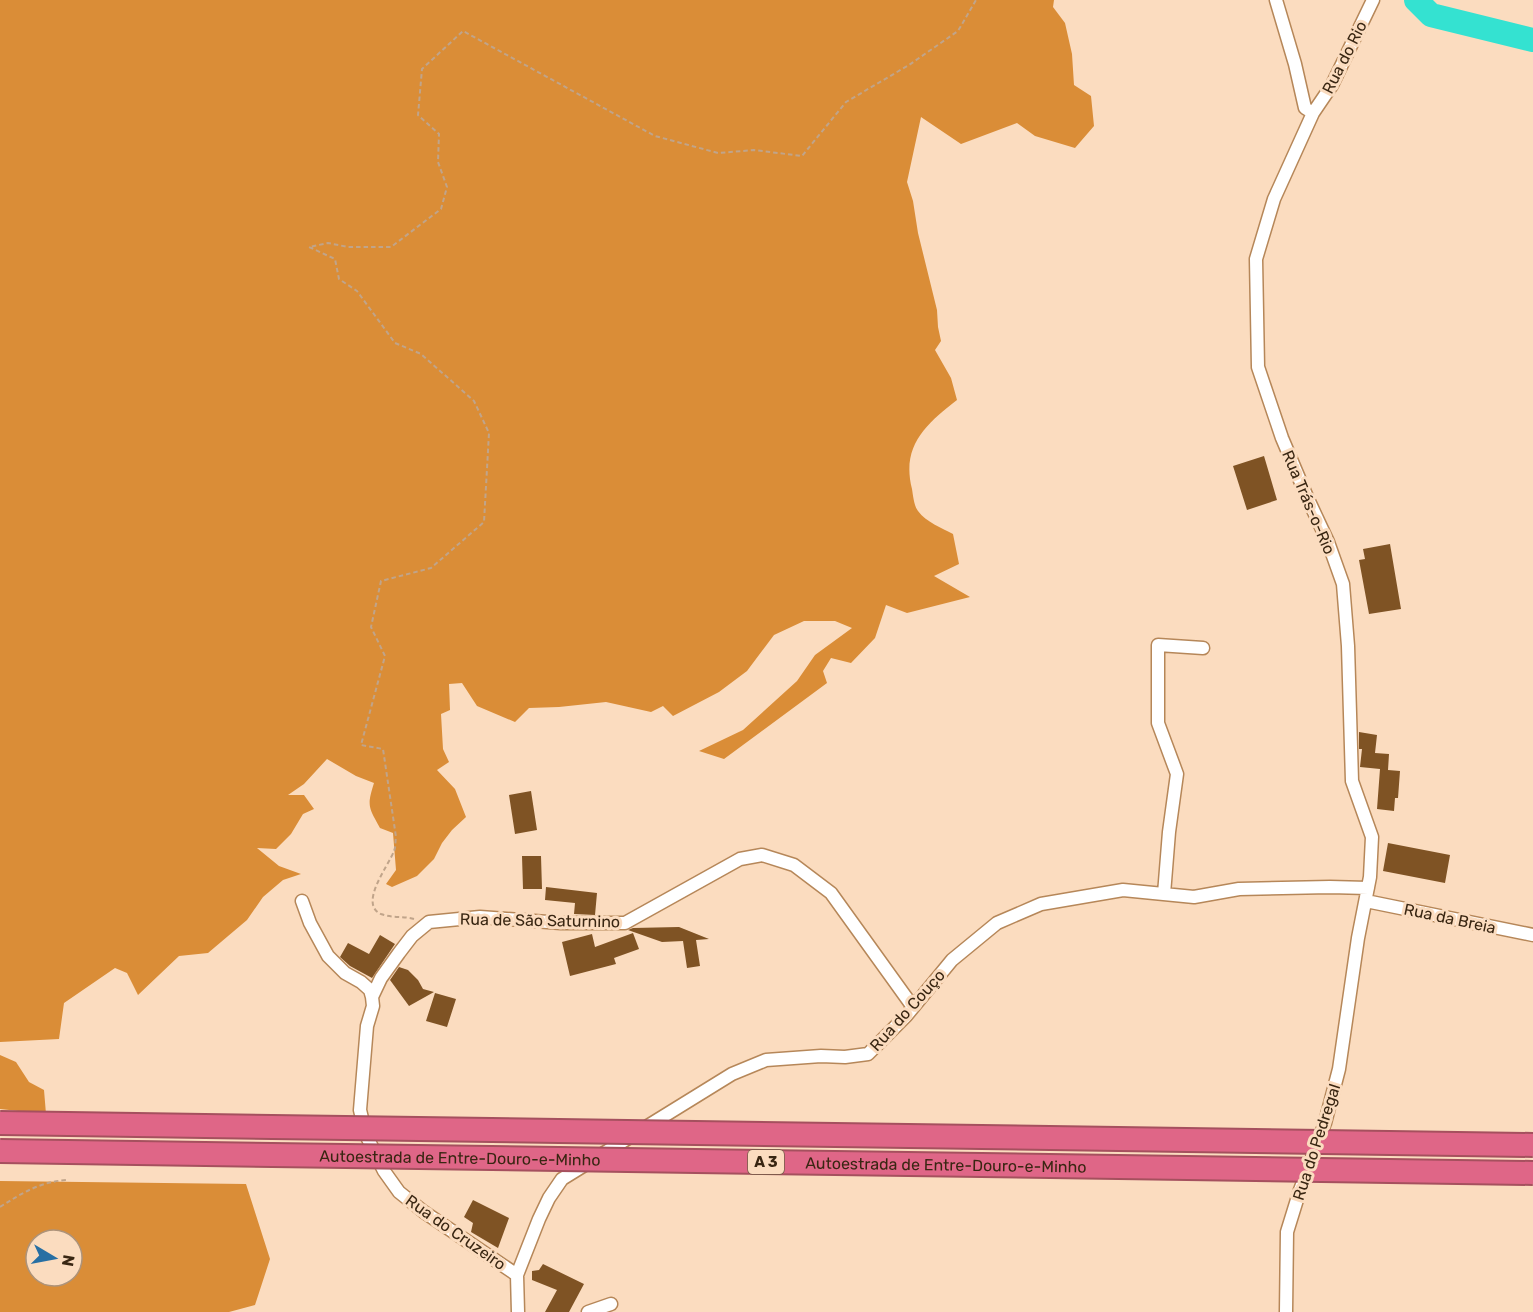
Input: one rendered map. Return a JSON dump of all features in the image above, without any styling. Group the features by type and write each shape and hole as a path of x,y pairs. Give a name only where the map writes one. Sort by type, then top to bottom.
{"highway":[{"name":"Autoestrada de Entre-Douro-e-Minho","path":"0,1124 1533,1145"},
{"name":"Autoestrada de Entre-Douro-e-Minho","path":"0,1151 1533,1173"}],"street":[{"path":"1276,0 1305,108 1313,113"},
{"name":"Rua do Rio","path":"1313,113 1332,85 1373,0"},
{"name":"Rua Trás-o-Rio","path":"1313,113 1274,199 1256,259 1258,367 1282,438 1329,542 1343,584 1348,646 1352,781 1372,837 1367,894"},
{"path":"1164,894 1177,774 1158,723 1158,645 1203,648"},
{"name":"Rua de São Saturnino","path":"429,922 480,917 561,923 625,923 740,859 762,855 794,865 831,893 913,1007"},
{"name":"Rua do Couço","path":"517,1275 539,1219 562,1179 717,1083 766,1059 845,1057 868,1054 913,1007 952,960 997,923 1041,904 1123,890 1194,897 1239,889 1330,887 1367,894"},
{"name":"Rua da Breia","path":"1367,894 1533,935"},
{"name":"Rua do Pedregal","path":"1286,1312 1287,1232 1325,1123 1339,1069 1358,938 1367,894"},
{"path":"302,902 310,923 328,956 345,973 370,990 372,998"},
{"path":"372,998 381,978 406,944 421,927 429,922"},
{"name":"Rua do Cruzeiro","path":"372,998 373,1006 367,1026 360,1110 366,1135 384,1171 399,1192 424,1212 517,1275"},
{"path":"517,1275 518,1312"},
{"path":"588,1312 611,1304"}],"path":[{"path":"429,922 381,914 373,903 373,894 395,850 396,837 382,749 361,745 385,656 371,627 381,581 431,568 484,522 489,433 474,401 421,354 395,343 357,291 339,279 335,259 309,247 328,243 348,247 392,247 441,209 447,187 438,162 439,134 418,115 422,69 463,31 655,136 718,153 754,150 802,156 846,102 958,31 976,0"},
{"path":"0,1207 27,1190 49,1182 66,1180"}],"shaded area":[{"path":"0,0 1054,0 1053,7 1065,23 1072,54 1074,85 1091,96 1094,126 1075,148 1035,136 1017,123 961,144 921,117 907,182 937,310 941,341 935,350 951,378 957,400 935,418 919,437 910,460 910,474 918,511 930,522 953,534 959,564 934,576 970,597 907,613 886,605 875,638 851,663 831,658 823,671 827,683 724,759 699,751 743,730 797,681 815,655 852,628 835,621 804,621 774,635 747,671 719,692 673,716 663,706 651,712 606,702 529,708 515,722 477,706 462,683 449,684 450,710 441,714 443,749 449,762 437,770 455,789 466,817 452,830 434,859 417,876 392,887 386,884 396,870 393,833 380,828 371,810 370,797 374,783 356,776 327,759 304,784 288,795 304,795 314,809 303,814 291,834 276,849 257,848 279,866 301,874 283,880 263,897 247,920 208,953 179,956 138,995 127,973 115,968 64,1003 59,1039 0,1042"},
{"path":"0,1055 16,1062 29,1082 44,1090 46,1114 0,1109"},
{"path":"0,1181 246,1184 270,1259 255,1305 229,1312 0,1312"}],"building":[{"path":"1264,456 1277,500 1247,510 1233,466"},
{"path":"1390,544 1401,609 1369,614 1359,560 1365,559 1363,549"},
{"path":"1359,732 1377,735 1375,753 1389,754 1388,770 1400,771 1398,798 1395,798 1394,811 1377,809 1380,769 1360,767 1362,749 1359,749"},
{"path":"531,791 537,830 515,834 509,795"},
{"path":"1388,843 1450,855 1445,883 1383,871"},
{"path":"522,856 541,856 542,889 523,889"},
{"path":"546,887 597,893 595,915 574,914 575,903 545,900"},
{"path":"679,927 709,939 696,940 700,966 687,968 683,941 662,942 628,930 633,928"},
{"path":"633,933 639,949 614,958 616,964 570,976 562,942 592,934 595,947"},
{"path":"380,935 395,944 372,978 350,966 340,957 348,943 369,954"},
{"path":"399,967 408,970 423,989 434,992 409,1006 390,980"},
{"path":"435,993 456,999 447,1027 426,1021"},
{"path":"473,1200 509,1218 498,1248 471,1232 473,1223 464,1217"},
{"path":"543,1264 584,1284 569,1312 545,1312 557,1290 532,1280 532,1271 539,1270"}],"waterway":[{"path":"1416,0 1431,15 1533,40"}]}
